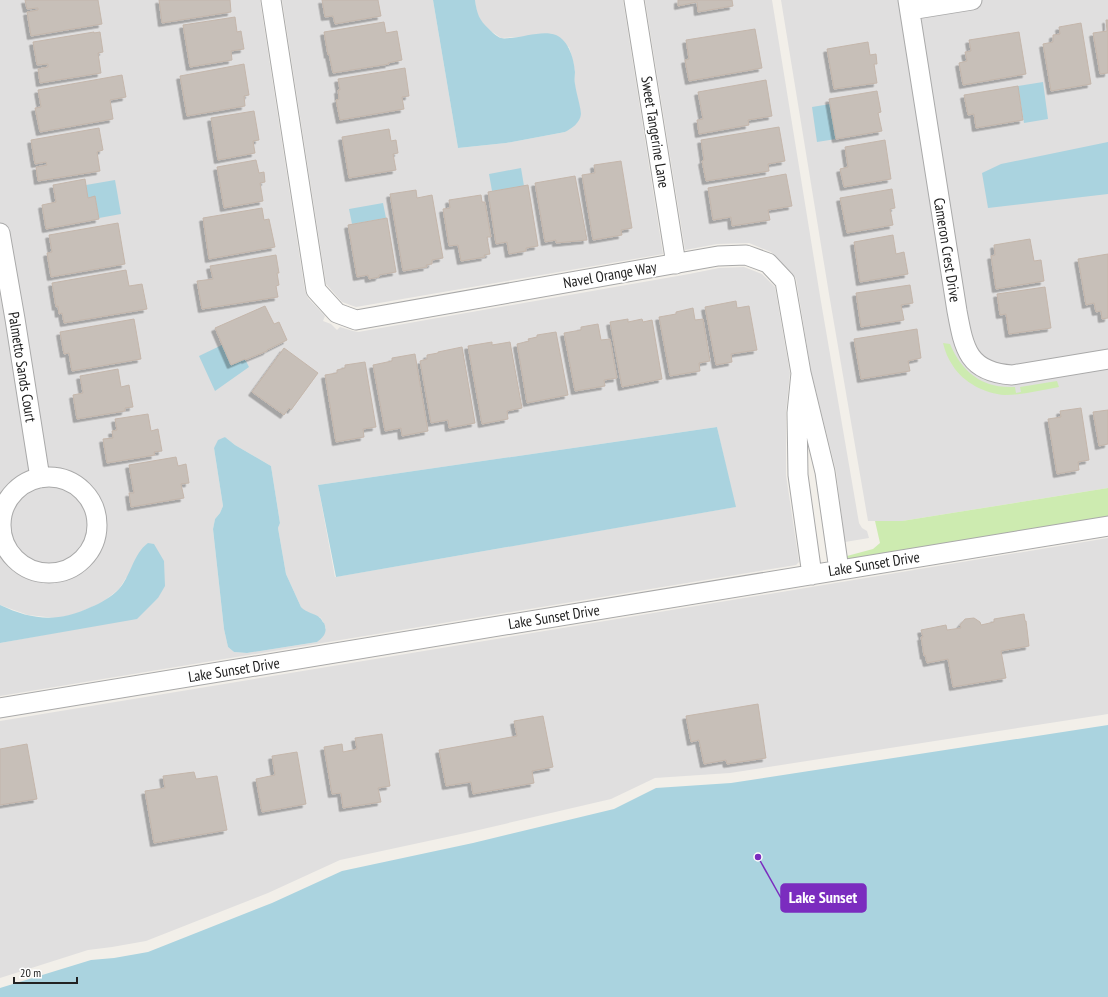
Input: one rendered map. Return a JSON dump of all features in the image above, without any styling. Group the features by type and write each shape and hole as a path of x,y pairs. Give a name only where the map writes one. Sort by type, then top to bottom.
{"street":[{"name":"Navel Orange Way","path":"271,0 316,290 337,313 356,320 718,256 746,255 768,263 785,281 801,373"},
{"name":"Sweet Tangerine Lane","path":"634,0 676,264"},
{"path":"909,5 972,0"},
{"name":"Cameron Crest Drive","path":"909,5 957,311 962,338 966,349 979,365 988,370 1001,374 1012,375 1108,359"},
{"name":"Palmetto Sands Court","path":"0,233 40,478"},
{"path":"801,373 825,472 839,570"},
{"path":"801,373 797,413 798,475 812,575"},
{"path":"57,477 73,483 86,493 95,508 98,524 96,540 88,555 75,566 60,573 43,574 28,569 16,561 6,549 1,535 1,520 5,505 14,492 26,483 40,478 57,477"},
{"name":"Lake Sunset Drive","path":"0,708 1108,526"}],"shaded area":[{"path":"0,0 260,0 305,291 308,298 325,316 323,321 331,324 337,330 340,327 358,332 719,268 744,267 762,274 775,287 790,373 786,412 786,475 799,562 796,565 0,696 0,643 64,631 150,605 158,598 126,578 119,589 103,602 78,613 63,617 55,618 28,615 0,605","holes":["717,427 735,507 335,577 318,485","225,437 235,445 271,466 280,523 278,528 286,574 301,607 304,611 321,618 326,628 317,642 247,653 234,652 228,647 224,629 213,529 215,519 223,506 214,448"]},
{"path":"282,0 433,0 458,148 506,143 565,132 581,114 574,83 575,72 569,47 518,37 501,38 482,23 477,14 475,0 623,0 663,254 356,307 342,302 326,284"},
{"path":"645,0 772,0 820,296 859,523 862,528 867,531 869,538 845,542 836,471 811,371 796,279 771,252 749,243 717,244 685,250"},
{"path":"781,0 1108,0 1108,488 902,521 868,521"},
{"path":"1108,538 1108,714 730,773 655,778 611,799 470,832 340,860 268,893 146,941 88,950 0,978 0,721"}],"green space":[{"path":"943,343 950,344 957,358 967,370 985,383 998,386 1015,387 1016,393 1021,392 1020,387 1057,381 1059,387 1012,395 997,394 982,390 957,372 948,358"},
{"path":"1108,488 1108,516 975,540 831,563 831,556 847,556 873,549 880,543 875,521 902,521"}],"water":[{"path":"433,0 475,0 481,20 493,33 501,38 545,33 556,35 561,38 570,51 575,72 575,82 581,114 577,123 565,132 506,143 458,148"},
{"path":"1043,82 1048,119 1024,123 1018,86"},
{"path":"830,104 836,139 817,142 812,107"},
{"path":"1108,142 1108,194 988,208 982,173 1001,164"},
{"path":"521,168 524,186 492,191 489,174"},
{"path":"115,180 121,214 99,218 95,196 88,198 86,185"},
{"path":"383,203 386,218 352,224 349,209"},
{"path":"222,345 231,365 245,359 249,367 215,391 199,356"},
{"path":"717,427 736,507 336,577 318,485"},
{"path":"225,437 235,445 271,466 280,523 278,528 286,574 301,607 305,611 318,616 324,623 326,629 325,634 317,642 247,653 234,652 228,647 224,629 213,529 215,519 223,506 214,448 218,440"},
{"path":"148,543 154,544 164,561 165,586 158,598 137,619 0,643 0,605 23,614 45,618 67,616 79,612 102,602 119,589 135,559"},
{"path":"1108,725 1108,997 0,997 0,988 91,960 114,958 148,952 272,903 342,871 473,843 614,809 656,788 731,783"}],"building":[{"path":"25,0 98,0 102,24 31,36 27,12 38,10 38,8 27,9"},
{"path":"159,0 230,0 231,12 162,23"},
{"path":"322,0 378,0 381,16 335,24 333,16 325,17"},
{"path":"678,0 732,0 733,6 698,12 697,2 678,6"},
{"path":"235,17 237,32 241,31 244,49 231,51 232,60 190,67 183,25"},
{"path":"1106,20 1108,20 1108,73 1100,74 1093,33 1107,31"},
{"path":"384,22 386,33 397,31 402,60 388,63 389,64 333,73 324,32"},
{"path":"1081,23 1091,84 1051,91 1043,44 1053,42 1053,35 1060,34 1059,27"},
{"path":"755,29 762,68 689,81 685,60 689,59 686,40"},
{"path":"100,32 103,52 98,53 101,73 40,83 38,69 48,67 48,64 37,65 33,42"},
{"path":"1019,32 1026,74 963,85 959,63 967,61 965,52 971,51 969,40"},
{"path":"868,42 870,55 876,54 877,64 874,64 877,83 834,89 827,49"},
{"path":"244,64 249,95 244,96 245,106 187,116 180,76"},
{"path":"405,68 409,96 402,97 404,109 340,120 336,100 339,99 338,90 340,90 338,79"},
{"path":"122,75 126,97 110,100 113,119 40,132 35,108 41,107 38,90"},
{"path":"766,80 772,116 748,120 749,125 699,134 697,120 703,119 698,92"},
{"path":"1018,86 1023,120 976,128 974,114 968,115 964,95"},
{"path":"877,91 881,112 878,113 882,131 836,139 829,99"},
{"path":"254,111 259,140 253,141 255,153 218,160 211,118"},
{"path":"779,127 785,161 768,164 769,171 706,181 702,161 704,160 701,140"},
{"path":"99,128 103,150 97,152 100,171 38,181 36,167 47,165 46,162 35,164 31,140"},
{"path":"389,129 391,141 396,140 398,153 393,154 396,170 349,178 342,137"},
{"path":"885,140 891,179 844,187 840,169 848,167 845,147"},
{"path":"256,160 259,173 264,172 265,182 260,183 263,201 224,208 217,167"},
{"path":"621,161 632,228 621,230 622,235 593,240 582,175 595,173 594,165"},
{"path":"786,174 792,206 768,210 770,220 732,226 731,217 713,220 708,188"},
{"path":"575,176 587,240 556,243 556,240 545,242 535,183"},
{"path":"85,179 88,198 95,196 99,219 46,229 42,205 56,202 53,185"},
{"path":"528,185 538,246 526,248 526,251 509,254 507,242 496,244 488,192"},
{"path":"892,189 895,208 890,209 893,225 847,233 840,198"},
{"path":"416,190 417,198 432,195 443,258 432,260 432,264 426,265 427,267 403,271 390,194"},
{"path":"481,195 482,202 485,202 491,237 487,237 490,254 484,255 485,257 461,261 458,245 449,246 443,209 450,208 449,200"},
{"path":"262,208 264,220 269,219 275,247 209,259 203,218"},
{"path":"387,218 396,272 379,275 379,277 369,279 368,275 357,277 348,225"},
{"path":"118,223 125,264 51,277 47,253 52,252 49,235"},
{"path":"893,235 896,254 904,252 908,274 860,282 854,242"},
{"path":"1030,239 1034,261 1041,260 1044,281 996,289 991,256 995,255 994,245"},
{"path":"1108,254 1108,318 1102,319 1101,311 1096,312 1094,303 1086,305 1078,259"},
{"path":"276,255 279,273 277,273 279,285 276,286 278,297 202,309 197,281 213,279 210,266"},
{"path":"126,270 129,286 142,284 147,309 64,323 62,313 59,314 58,306 56,307 52,283"},
{"path":"910,285 913,303 901,305 904,320 861,327 856,293"},
{"path":"1045,287 1051,328 1009,334 1006,314 1000,315 997,294"},
{"path":"736,301 737,308 749,306 757,350 731,354 732,362 716,365 705,307"},
{"path":"265,306 274,324 279,322 287,340 267,351 231,365 215,328"},
{"path":"693,308 695,320 703,319 710,361 699,363 700,371 670,376 659,317 676,314 676,312"},
{"path":"134,319 141,359 72,371 69,353 64,354 60,332"},
{"path":"628,319 628,322 642,319 643,322 652,320 662,379 622,387 610,322"},
{"path":"598,324 601,340 610,339 617,378 604,380 605,386 575,391 564,333 581,330 581,327"},
{"path":"917,329 921,358 908,361 910,371 861,379 854,339"},
{"path":"556,332 568,395 527,403 517,344 529,341 528,339 537,337 537,335"},
{"path":"492,342 492,345 510,342 522,408 507,411 508,419 482,424 468,346"},
{"path":"462,347 475,423 449,428 448,420 431,423 420,361 427,359 427,355"},
{"path":"284,348 318,373 291,410 289,408 284,415 252,392"},
{"path":"415,354 428,431 402,436 401,428 385,431 373,365 392,361 392,358"},
{"path":"365,362 376,427 363,429 364,437 336,442 325,375 337,373 337,370 345,368 345,365"},
{"path":"118,369 121,387 129,385 133,407 125,408 125,411 77,419 73,395 83,393 80,376"},
{"path":"1081,408 1089,460 1078,462 1079,470 1057,474 1048,419 1061,417 1060,411"},
{"path":"1108,410 1108,444 1099,446 1093,412"},
{"path":"148,414 151,431 158,429 162,451 154,452 155,455 107,463 103,439 113,438 112,431 117,430 115,419"},
{"path":"176,457 178,466 186,464 189,483 181,484 184,498 131,507 129,493 134,493 129,465"},
{"path":"1024,614 1029,646 1001,651 1006,678 953,687 948,659 927,663 925,655 924,656 921,630 946,625 947,630 961,628 960,625 965,619 974,618 980,622 981,625 994,622 994,619"},
{"path":"758,704 766,758 727,764 726,760 704,764 699,740 691,742 686,716"},
{"path":"543,716 553,767 532,771 534,783 473,794 471,782 446,786 439,750 517,736 514,721"},
{"path":"382,734 390,786 378,788 381,802 343,808 341,793 332,794 324,747 342,744 343,752 357,749 355,738"},
{"path":"27,744 37,799 0,805 0,749"},
{"path":"297,752 306,804 262,812 256,779 275,775 272,756"},
{"path":"194,772 196,779 217,776 227,830 154,843 145,791 165,788 163,776"}],"place":[{"name":"Lake Sunset","path":"758,857"}]}
